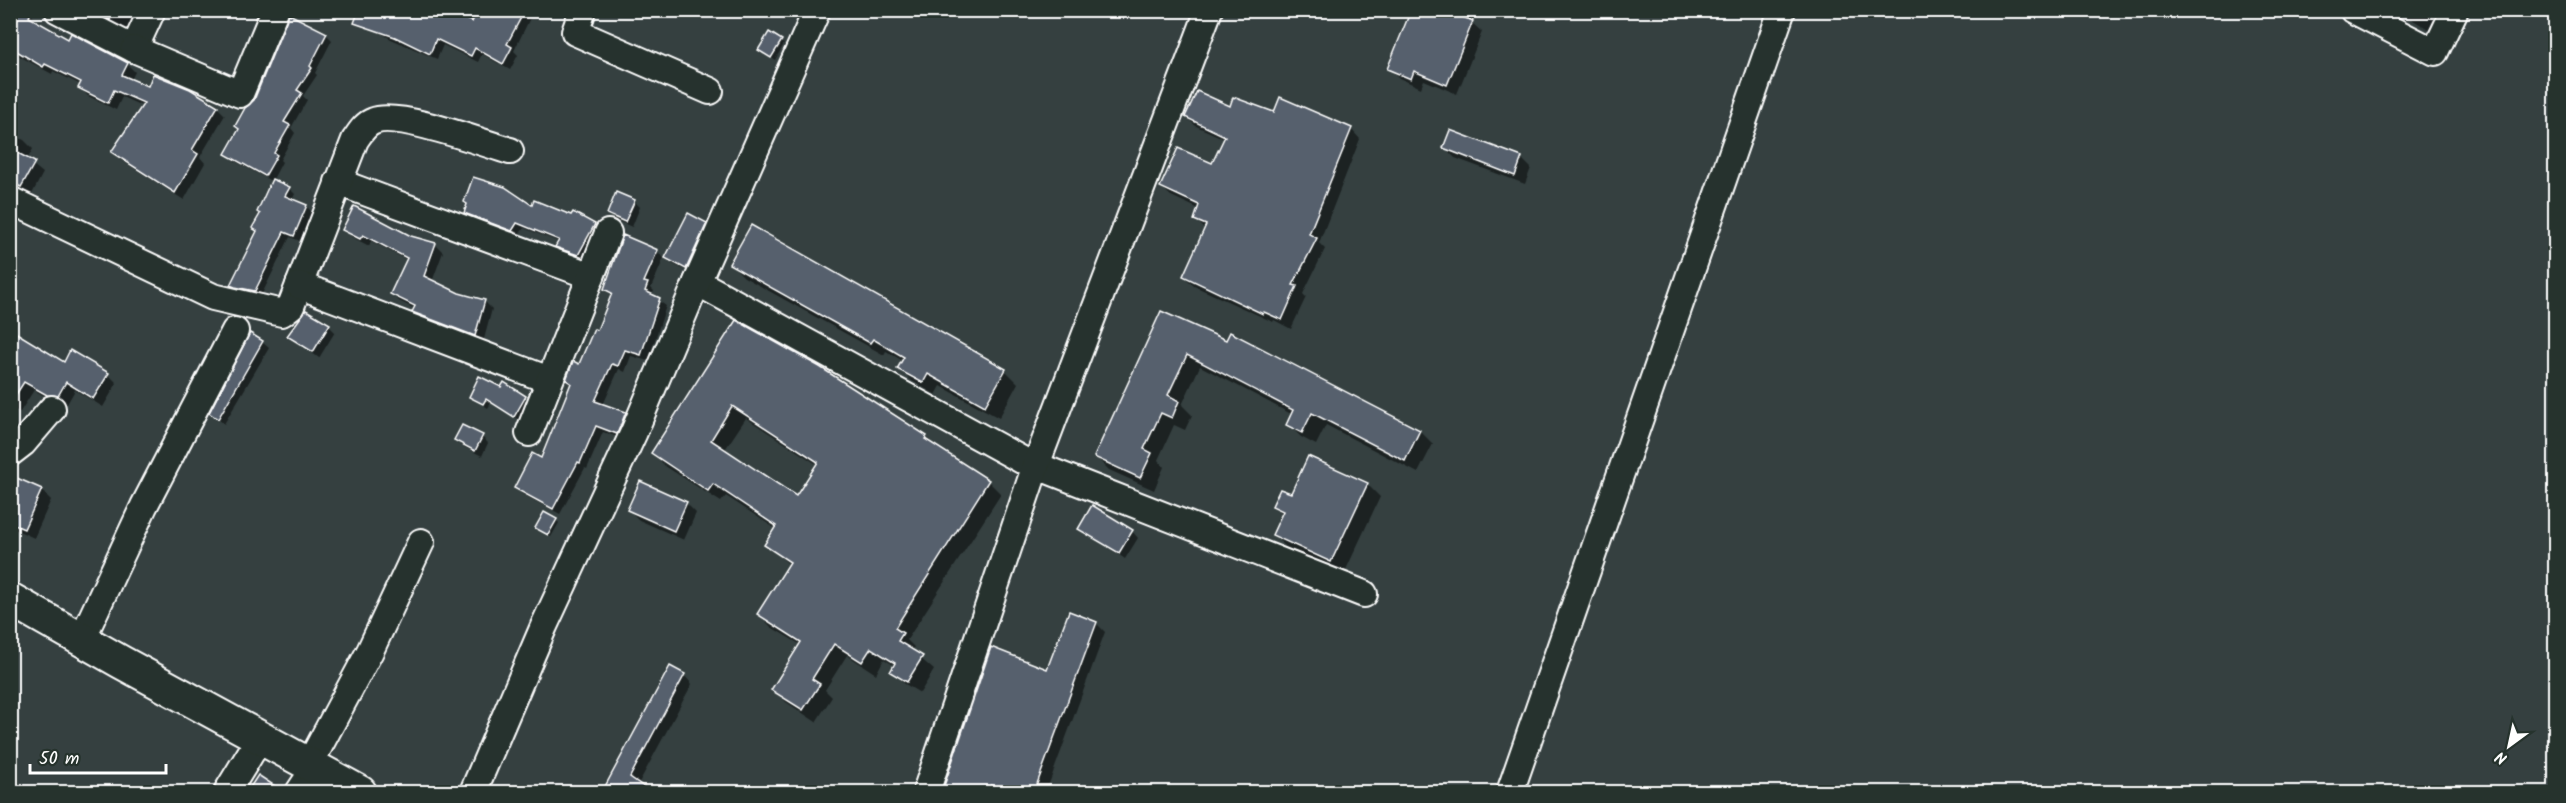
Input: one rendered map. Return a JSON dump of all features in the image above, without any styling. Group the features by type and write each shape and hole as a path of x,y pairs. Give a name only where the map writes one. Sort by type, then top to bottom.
{"main road":[{"path":"10,599 260,738 308,775 360,792"}],"street":[{"path":"58,10 134,50 240,94 275,10"},
{"path":"134,50 152,10"},
{"path":"583,10 574,32 710,92"},
{"path":"472,792 544,626 634,432 697,282 817,10"},
{"path":"926,792 1036,465 1209,10"},
{"path":"1510,792 1782,10"},
{"path":"2353,10 2435,52 2456,10"},
{"path":"10,200 213,297 282,313 291,306 354,140 367,124 376,120 406,120 510,152"},
{"path":"338,182 591,276"},
{"path":"529,433 608,233"},
{"path":"697,282 1022,460 1364,594"},
{"path":"298,285 549,380"},
{"path":"82,639 144,506 235,331"},
{"path":"10,453 23,443 52,409"},
{"path":"308,775 421,542"},
{"path":"227,792 260,738"}],"building":[{"path":"10,10 32,10 29,17 68,39 71,33 128,63 122,75 148,86 153,74 190,89 218,106 192,150 198,154 175,193 111,152 144,103 114,90 108,103 78,88 81,82 45,64 43,67 10,47"},
{"path":"92,10 114,10 110,20"},
{"path":"359,10 448,10 472,22 478,10 525,10 507,44 512,47 503,64 475,48 471,56 436,39 430,54 395,37 354,23"},
{"path":"1411,10 1463,10 1460,16 1473,21 1447,85 1414,71 1411,79 1387,69"},
{"path":"289,14 327,33 310,66 312,68 297,90 302,93 284,122 290,125 274,153 277,155 265,176 225,154 239,129 235,126 245,108 254,100"},
{"path":"769,32 782,40 771,58 758,50"},
{"path":"1197,91 1230,106 1233,97 1274,112 1280,97 1352,128 1309,234 1317,238 1293,285 1297,286 1282,320 1264,312 1263,314 1183,276 1206,225 1194,220 1199,205 1160,187 1178,148 1212,163 1225,136 1185,117"},
{"path":"1450,130 1522,157 1515,176 1443,148"},
{"path":"10,149 35,162 21,187 10,182"},
{"path":"473,177 505,187 532,205 534,200 571,215 573,212 595,224 578,255 555,247 559,240 517,223 512,231 464,213 467,204 464,202"},
{"path":"272,179 290,187 285,196 307,205 294,236 284,232 255,291 235,287 230,285 257,231 252,228 260,214 257,212"},
{"path":"616,192 635,200 625,222 607,214"},
{"path":"354,206 411,236 436,243 424,276 459,293 485,300 475,336 412,312 415,306 390,294 407,258 363,235 360,239 342,230"},
{"path":"688,213 707,223 686,269 665,258"},
{"path":"751,225 1006,369 985,406 928,374 923,383 897,369 904,357 873,339 870,343 729,264"},
{"path":"623,235 658,250 644,282 648,283 645,291 660,298 641,355 625,350 618,366 612,364 595,401 626,412 617,434 596,426 580,463 578,462 553,509 514,488 532,453 541,458 571,383 566,380 573,361 579,364 594,329 597,330 612,293 604,289"},
{"path":"306,310 330,324 313,352 287,336"},
{"path":"1161,311 1226,340 1230,332 1420,430 1405,461 1312,413 1302,433 1286,425 1293,410 1187,355 1168,395 1179,401 1172,418 1161,413 1144,449 1152,453 1140,478 1094,457"},
{"path":"736,320 820,367 927,436 925,439 989,480 895,628 903,633 898,641 923,656 907,682 890,672 895,663 871,648 862,662 834,644 812,679 820,684 803,710 771,690 801,642 757,614 790,562 764,545 776,526 713,484 708,491 651,453","holes":["732,406 818,462 796,496 711,440"]},
{"path":"10,329 64,362 70,350 109,373 93,399 66,382 58,396 47,395 24,382 10,404"},
{"path":"250,333 263,341 218,419 209,413"},
{"path":"479,376 501,387 504,382 526,396 514,417 486,399 483,404 469,397"},
{"path":"462,425 483,435 475,451 454,440"},
{"path":"1308,456 1368,483 1331,562 1272,535 1283,511 1272,506 1280,489 1291,493"},
{"path":"10,475 42,489 24,529 10,523"},
{"path":"640,481 687,502 674,531 627,510"},
{"path":"1092,505 1133,530 1119,553 1078,529"},
{"path":"544,512 557,519 548,535 535,528"},
{"path":"1069,611 1097,622 1034,792 1009,792 991,785 988,792 951,792 943,789 991,647 1047,669"},
{"path":"670,666 685,674 630,777 651,792 602,792"},
{"path":"258,775 284,792 247,792"}]}
